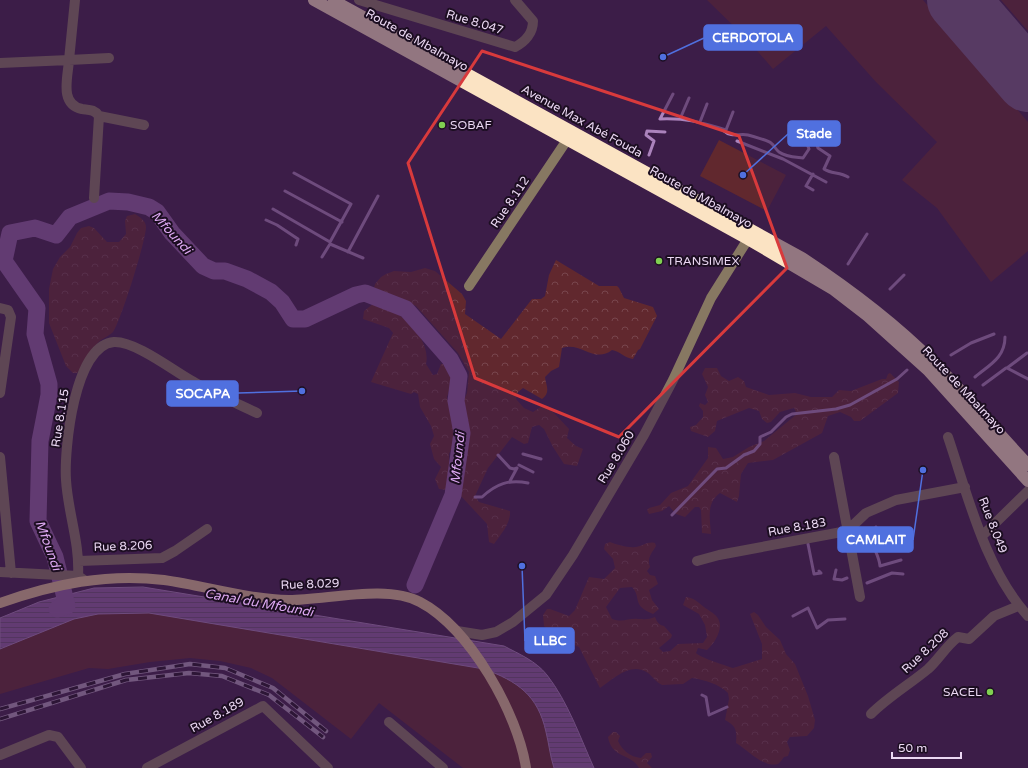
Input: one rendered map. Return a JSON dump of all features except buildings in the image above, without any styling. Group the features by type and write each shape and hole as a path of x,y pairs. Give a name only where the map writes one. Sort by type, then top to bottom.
{"highway":[{"name":"Route de Mbalmayo","path":"314,0 571,135 832,289 868,316 928,370 1028,481"},
{"name":"Avenue Max Abé Fouda","path":"332,0 571,135 802,258 840,283 872,307 933,362 1028,465"}],"main road":[{"name":"Rue 8.029","path":"81,578 163,580 268,598 289,600 388,594 408,596 432,610 460,635 484,669 512,717 523,748 526,768"},
{"path":"0,603 81,578"}],"street":[{"path":"75,0 66,97 72,105 81,109 96,112 99,116 144,125"},
{"name":"Rue 8.047","path":"359,0 515,47 522,43 533,30 533,21 515,0"},
{"path":"0,63 109,58"},
{"path":"94,198 99,116"},
{"name":"Rue 8.112","path":"469,286 571,135"},
{"name":"Rue 8.060","path":"460,635 482,635 496,632 513,622 546,595 573,555 644,435 673,380 711,298 748,239"},
{"path":"0,308 8,310 11,317 0,393"},
{"name":"Rue 8.115","path":"81,578 66,480 67,441 77,388 88,362 103,345 114,342 153,356 194,382 257,413"},
{"name":"Rue 8.049","path":"948,437 991,558 1018,606 1028,616"},
{"path":"0,457 11,573"},
{"path":"834,457 860,597"},
{"path":"847,531 866,513 891,502 965,487"},
{"path":"982,536 1028,491"},
{"name":"Rue 8.206","path":"79,561 162,558 176,551 207,529"},
{"name":"Rue 8.183","path":"696,561 719,555 847,531"},
{"name":"Rue 8.029","path":"0,572 81,578"},
{"name":"Rue 8.208","path":"872,714 880,705 929,668 952,641 958,637 969,639 994,616 1018,606"},
{"name":"Rue 8.189","path":"147,768 263,706 328,768"},
{"path":"389,722 443,768"},
{"path":"0,755 49,735 54,735 58,737 81,768"}],"highlighted area":[{"path":"482,51 739,136 787,268 619,437 475,378 408,163"}],"green space":[{"path":"707,0 923,0 1028,122 1028,251 991,282 937,208 902,180 937,142 876,82 826,26 773,69 746,38"},
{"path":"1001,0 1028,0 1028,31"},
{"path":"719,140 786,175 767,211 700,176"},
{"path":"135,214 144,221 146,227 127,299 113,332 98,343 80,370 77,373 73,373 66,366 49,323 49,289 53,269 60,257 70,247 81,228 89,226 94,228 107,242 119,242 126,234 125,221 127,216"},
{"path":"556,260 599,286 617,286 624,298 653,307 657,316 640,349 633,359 612,350 605,354 599,355 575,347 562,348 559,367 551,371 545,377 547,391 542,399 523,388 518,392 516,399 524,408 533,412 542,406 553,412 569,429 567,438 576,446 583,449 577,466 564,464 544,429 539,425 532,427 528,443 524,444 512,437 488,468 475,496 479,502 510,511 509,520 494,544 489,542 487,524 460,495 458,461 467,439 463,402 467,393 469,372 458,353 416,306 377,291 374,288 375,284 381,277 394,271 411,272 425,268 435,271 462,294 466,301 465,314 501,339 532,299 541,299 545,296 549,275"},
{"path":"373,304 382,306 392,311 411,325 424,344 426,364 433,375 437,374 441,364 447,364 454,375 447,397 457,436 449,454 449,486 447,490 439,489 435,479 441,467 434,459 430,444 434,436 431,426 420,407 418,394 414,392 411,394 371,382 393,333 389,328 363,319 364,311"},
{"path":"705,368 717,368 721,376 729,381 738,377 744,381 746,387 769,395 795,393 811,397 832,397 839,390 851,391 882,379 886,379 890,373 899,382 898,393 860,421 854,421 851,417 840,412 828,416 822,433 773,460 748,463 741,474 737,502 720,493 711,506 711,534 702,533 701,510 699,507 695,507 685,517 676,514 669,506 662,511 649,514 647,510 660,505 671,493 688,486 708,458 708,447 716,448 723,459 733,457 749,447 764,441 797,414 794,408 780,412 771,422 767,423 762,419 759,411 749,408 717,421 715,431 708,437 691,431 690,427 696,425 703,417 703,411 699,406 700,403 705,405 708,402 705,395 708,387 702,374"},
{"path":"610,542 633,547 655,543 656,546 649,559 650,567 647,571 650,575 655,576 658,584 649,590 652,600 659,609 653,614 642,608 632,587 620,588 606,607 612,619 616,620 650,619 655,617 658,623 664,626 672,635 671,638 659,648 663,652 670,651 678,644 703,643 707,637 705,625 699,614 683,605 686,597 698,602 714,614 719,621 720,625 718,635 713,643 707,650 698,648 696,653 703,657 733,668 762,659 762,644 750,614 754,612 758,615 766,627 780,640 786,654 795,664 808,696 815,720 814,728 807,736 790,737 787,742 790,750 788,756 784,757 778,764 772,765 761,761 736,743 734,726 725,720 729,699 728,693 720,687 707,681 692,678 683,684 662,685 648,673 635,669 616,676 600,688 579,647 563,640 561,636 552,633 544,626 543,615 547,609 569,616 575,610 589,577 604,579 615,568 613,559 604,549 605,544"},
{"path":"149,613 484,669 516,684 532,699 538,708 542,719 554,768 463,768 379,703 351,739 272,678 251,668 220,661 190,658 150,662 108,669 89,668 0,694 0,649 74,619 98,614"},
{"path":"613,732 616,732 620,736 618,741 624,750 630,755 641,758 646,753 651,753 652,757 647,763 652,768 639,768 636,763 617,753 610,744 608,737"}],"shaded area":[{"path":"143,587 504,646 533,662 547,675 567,708 594,768 554,768 542,719 538,708 532,699 516,684 484,669 149,613 98,614 74,619 0,649 0,618 39,602 94,588"}],"waterway":[{"path":"673,94 660,119 693,121 726,130 724,131 730,134 750,136 770,142 779,152 794,157 803,158 809,149 806,141"},
{"path":"680,119 689,98"},
{"path":"700,122 707,104"},
{"path":"726,130 733,112"},
{"path":"649,155 654,141 646,135 647,131 665,132"},
{"path":"737,141 783,159 826,182"},
{"path":"819,141 817,145 818,148 830,156 824,169 848,177"},
{"path":"273,209 330,242 351,204 294,173"},
{"path":"813,174 806,186 813,190"},
{"path":"285,191 342,222"},
{"path":"348,252 378,196"},
{"name":"Mfoundi","path":"57,609 67,606 55,557 38,521 40,441 49,395 49,384 35,334 37,308 4,261 10,233 35,228 56,235 70,217 109,201 128,202 149,207 157,212 172,233 203,266 214,271 225,271 247,279 271,292 282,302 293,319 305,319 356,295 365,293 406,309 450,359 459,376 456,401 462,433 453,495 415,585"},
{"path":"266,220 277,225 298,239 296,245"},
{"path":"848,264 867,234"},
{"path":"322,257 330,244 363,258"},
{"path":"890,289 904,275"},
{"path":"951,355 971,343 994,334"},
{"path":"975,377 991,365 999,356 1005,337"},
{"path":"1027,353 1007,368 1028,379"},
{"path":"983,385 1006,368"},
{"path":"672,515 717,469 726,468 744,455 754,451 760,444 760,437 771,432 786,417 792,414 836,409 850,405 897,379 907,370"},
{"path":"523,454 541,459"},
{"path":"498,455 510,468 517,468"},
{"path":"519,465 533,472"},
{"path":"510,481 517,468"},
{"path":"475,497 482,497 492,489 509,482 528,483"},
{"path":"876,527 879,535 871,537 880,566 901,560"},
{"path":"808,544 814,574 821,573 819,571"},
{"path":"836,570 834,579 842,580 847,578"},
{"path":"867,583 892,573 903,574"},
{"path":"793,616 808,608 817,628 828,620 845,619"},
{"path":"702,695 706,697 709,715 727,707"}],"runway":[{"path":"958,0 1028,81"}],"railway":[{"path":"0,709 125,674 190,664 225,668 273,688 326,731"},
{"path":"0,719 126,680 189,673 222,676 269,695 323,737"}],"place":[{"name":"CERDOTOLA","path":"663,57"},
{"name":"SOBAF","path":"442,125"},
{"name":"Stade","path":"743,175"},
{"name":"TRANSIMEX","path":"659,261"},
{"name":"SOCAPA","path":"302,391"},
{"name":"CAMLAIT","path":"923,470"},
{"name":"LLBC","path":"522,566"},
{"name":"SACEL","path":"990,692"}],"water label":[{"name":"Canal du Mfoundi","path":"259,602"}]}
